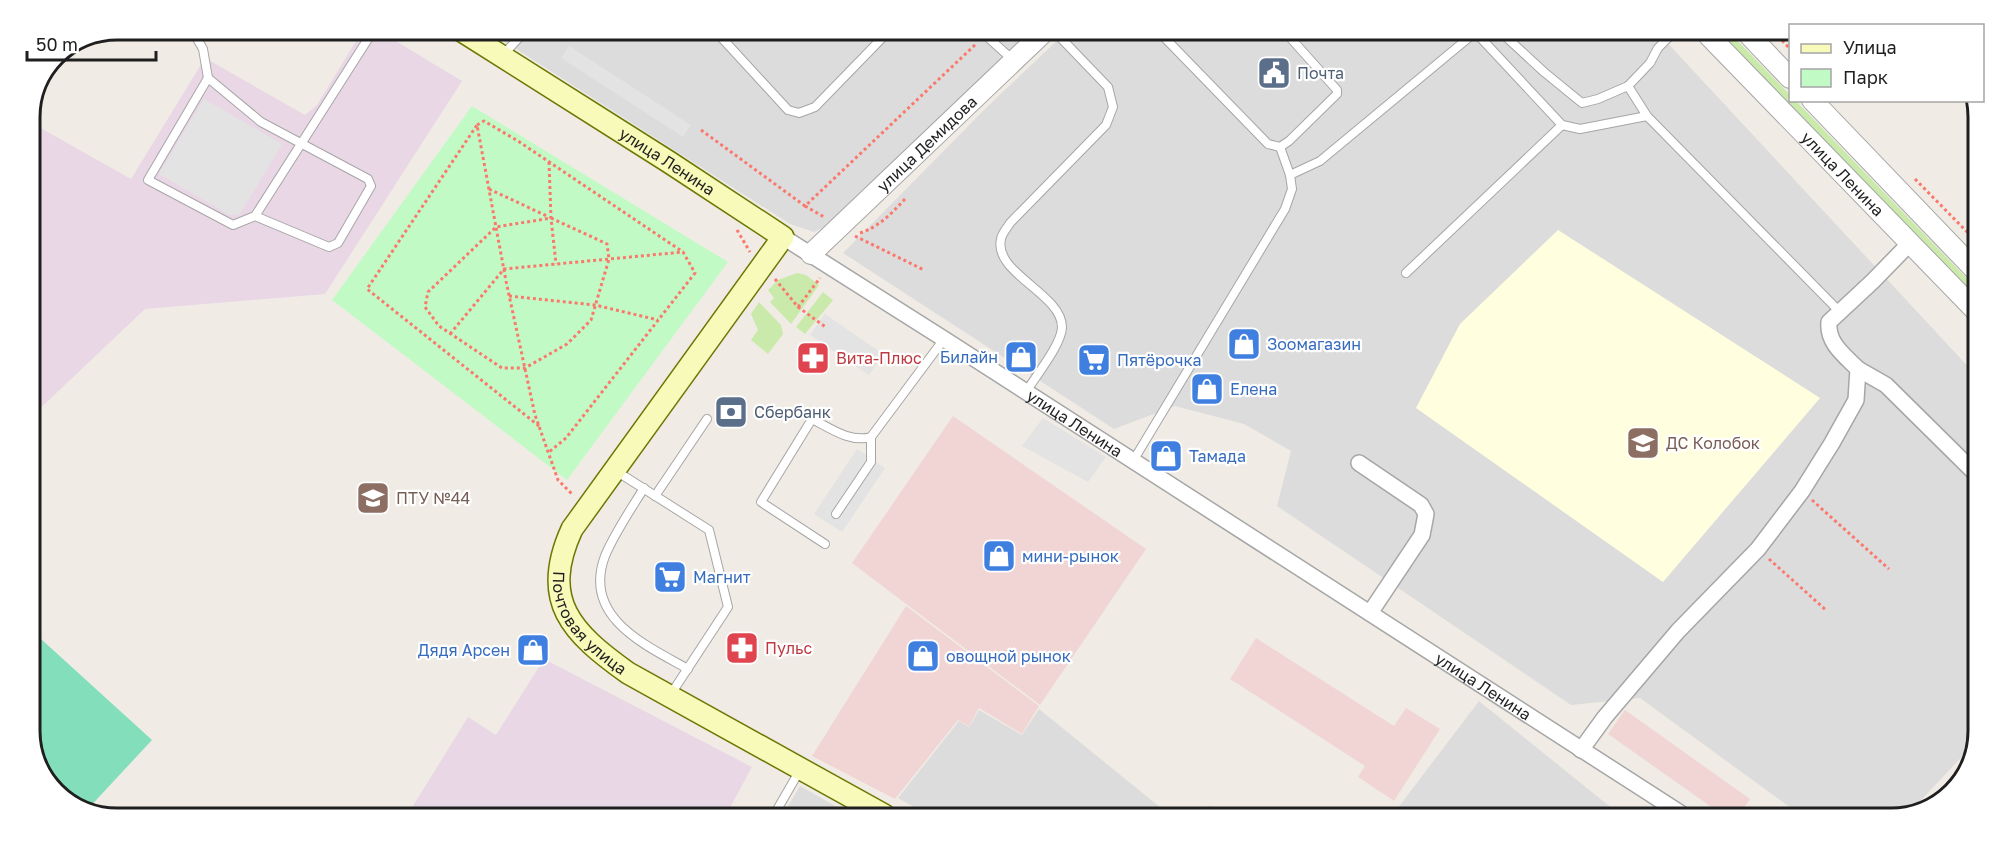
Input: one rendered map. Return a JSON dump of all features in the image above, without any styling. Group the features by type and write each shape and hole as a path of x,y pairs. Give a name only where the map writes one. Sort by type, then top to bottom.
{"main road":[{"name":"улица Ленина","path":"463,40 502,56 783,237"},
{"name":"Почтовая улица","path":"783,237 572,529 565,545 561,564 559,584 561,600 568,617 581,636 628,674 871,808"}],"street":[{"name":"улица Демидова","path":"811,254 1036,40"},
{"name":"улица Ленина","path":"1713,40 1967,302"},
{"path":"1754,40 1789,76"},
{"name":"улица Ленина","path":"1814,102 1967,263"},
{"name":"улица Ленина","path":"783,237 1672,808"},
{"path":"1910,243 1873,281 1839,311 1829,322 1828,333 1832,342 1858,369 1886,385 1968,466"},
{"path":"1581,750 1605,717 1678,631 1758,549 1802,491 1856,400 1858,369"},
{"path":"1359,463 1421,505 1426,514 1422,535 1370,614"}],"lane":[{"path":"198,40 203,49 208,78 148,180 233,225 255,216 367,40"},
{"path":"502,56 517,40"},
{"path":"724,40 788,110 800,113 815,107 880,40"},
{"path":"990,40 1014,62"},
{"path":"1026,392 1058,342 1062,327 1057,311 1003,258 1001,239 1010,223 1106,125 1113,107 1108,87 1063,40"},
{"path":"1167,40 1268,144 1280,147 1337,94 1337,90 1292,40"},
{"path":"1290,175 1320,160 1466,40"},
{"path":"1483,40 1562,125 1580,129 1647,116"},
{"path":"1509,40 1582,103 1628,86 1650,63 1658,48 1666,40"},
{"path":"208,78 261,122 368,179 371,186 338,243 329,247 255,216"},
{"path":"1628,86 1647,116 1839,311"},
{"path":"1406,273 1562,125"},
{"path":"1133,461 1285,209 1292,189 1290,175 1280,147"},
{"path":"836,514 871,462 871,437 944,339"},
{"path":"655,496 707,419"},
{"path":"825,544 761,502 812,419 841,434 860,440 871,437"},
{"path":"614,470 709,530 728,607 670,697"},
{"path":"644,488 605,555 599,578 601,597 625,632 688,669"},
{"path":"778,808 800,770"}],"path":[{"path":"805,206 978,40"},
{"path":"539,426 367,289 477,125 484,122 549,162 683,252 695,273 566,438 548,452"},
{"path":"477,125 509,296 539,426 558,480 588,508"},
{"path":"701,130 805,206 840,225"},
{"path":"549,162 551,218 556,264"},
{"path":"489,189 607,244 609,259 591,320 567,344 525,368 502,368 439,327 425,307 428,292 496,227 551,218"},
{"path":"905,199 891,215 870,230 853,235 924,270"},
{"path":"734,225 748,250 782,285 798,307 827,328"},
{"path":"450,334 504,268 683,252"},
{"path":"798,307 830,266"},
{"path":"509,296 596,305 659,320"},
{"path":"1802,491 1889,569"},
{"path":"1758,549 1826,610"}],"shaded area":[{"path":"357,40 394,40 462,81 325,294 145,309 41,408 41,128 131,179 205,58 305,115 317,105"},
{"path":"502,40 1027,40 836,221 814,232 790,224"},
{"path":"1058,40 1665,40 1967,366 1968,732 1964,755 1918,803 1901,808 1791,808 1640,698 1571,705 1277,506 1291,451 1244,424 1175,406 1114,429 843,253 987,107"},
{"path":"569,46 691,125 683,137 561,58"},
{"path":"204,99 282,144 240,214 230,215 159,174"},
{"path":"1558,230 1820,398 1663,582 1416,408 1460,324"},
{"path":"825,314 883,354 869,375 810,335"},
{"name":"мини-рынок","path":"953,416 1146,549 1040,705 852,563"},
{"path":"1043,418 1106,457 1088,482 1022,446"},
{"path":"857,449 885,468 842,532 814,514"},
{"name":"овощной рынок","path":"906,606 1039,706 1022,734 979,708 969,726 958,720 895,799 812,756"},
{"path":"1256,638 1394,726 1406,708 1440,729 1394,801 1358,777 1365,766 1230,679"},
{"path":"544,659 752,767 730,808 412,808 468,717 496,735"},
{"path":"1479,701 1612,808 1398,808"},
{"path":"1039,709 1161,808 916,808 898,798 959,721 969,727 979,710 1022,735"},
{"path":"1625,710 1750,799 1744,808 1713,808 1608,734"},
{"path":"800,786 839,808 787,808"}],"green space":[{"path":"1725,40 1737,40 1789,94 1789,102 1797,102 1967,279 1967,292"},
{"path":"472,106 728,262 567,480 332,300"},
{"path":"797,273 806,275 819,285 791,324 770,302 774,298 768,290 778,280"},
{"path":"823,292 833,300 805,334 796,327"},
{"path":"759,302 781,325 783,334 768,354 751,340 758,330 751,314"},
{"path":"41,639 152,740 92,804 63,786 46,761 42,747"}],"place":[{"name":"Почта","path":"1274,73"},
{"name":"Зоомагазин","path":"1244,344"},
{"name":"Билайн","path":"1021,357"},
{"name":"Вита-Плюс","path":"813,358"},
{"name":"Пятёрочка","path":"1094,360"},
{"name":"Елена","path":"1207,389"},
{"name":"Сбербанк","path":"731,412"},
{"name":"ДС Колобок","path":"1643,443"},
{"name":"Тамада","path":"1166,456"},
{"name":"ПТУ №44","path":"373,498"},
{"name":"мини-рынок","path":"999,556"},
{"name":"Магнит","path":"670,577"},
{"name":"Пульс","path":"742,648"},
{"name":"Дядя Арсен","path":"533,650"},
{"name":"овощной рынок","path":"923,656"}]}
